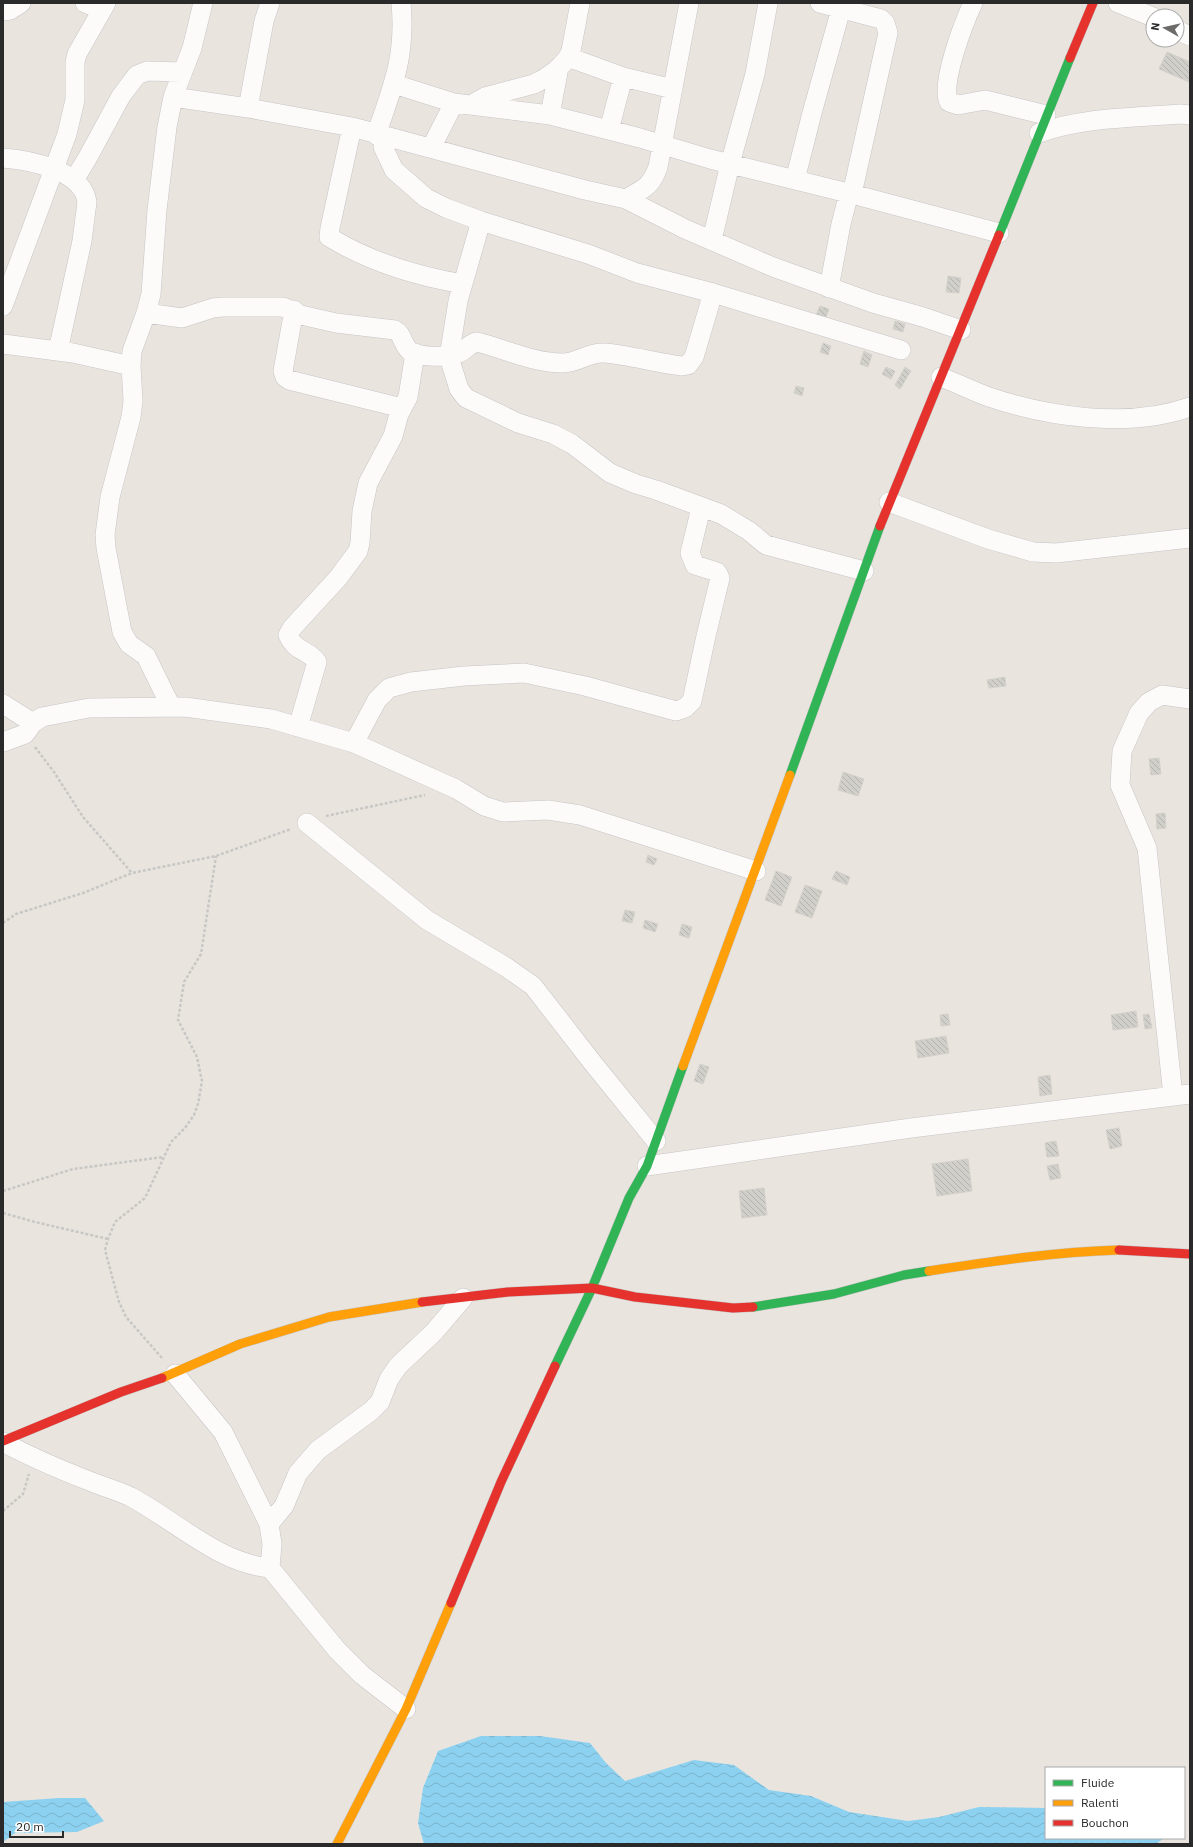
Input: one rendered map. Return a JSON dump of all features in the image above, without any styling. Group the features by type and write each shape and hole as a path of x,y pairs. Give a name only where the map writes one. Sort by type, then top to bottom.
{"street":[{"path":"3,11 8,11 21,3"},
{"path":"3,306 67,134 75,100 76,57 104,6 85,3"},
{"path":"170,707 146,656 129,644 122,632 106,548 105,534 110,497 132,417 132,352 151,294 163,153 173,97 192,48 203,3"},
{"path":"259,3 264,21"},
{"path":"248,108 264,21 270,3"},
{"path":"401,3 402,44 381,136 384,149 394,170 426,198 436,204 481,221 588,254 637,273 713,292 901,350"},
{"path":"550,115 564,62 573,44 580,3"},
{"path":"626,199 647,187 653,180 658,167 689,3"},
{"path":"712,240 730,164 755,74 768,3"},
{"path":"820,3 841,9 864,9 882,19 888,33 850,193 841,224 829,288"},
{"path":"973,3 962,27 955,50 948,92 949,102 958,105 977,101 989,101 1046,115"},
{"path":"337,1844 406,1709 501,1482 592,1288 629,1198 647,1166 756,871 889,502 915,436 961,330 1046,115 1093,3"},
{"path":"1118,3 1145,14"},
{"path":"795,180 841,9"},
{"path":"564,62 674,88"},
{"path":"431,148 463,103 534,84 564,62"},
{"path":"74,180 88,158 121,96 137,75 147,70 182,72"},
{"path":"609,130 623,76"},
{"path":"394,84 463,103 550,115 730,164 850,193 999,232"},
{"path":"173,97 248,108 352,127 585,190 626,199 685,229 773,267 829,288 961,330"},
{"path":"1039,133 1060,126 1089,122 1190,114"},
{"path":"352,127 329,237 397,269 417,275 463,284"},
{"path":"3,158 40,164 74,180 84,192 87,202 82,241 58,351"},
{"path":"481,221 458,301 448,357 459,389 466,398 518,423 553,434 572,444 586,456 617,476 701,508 721,514 749,531 766,545 864,571"},
{"path":"146,313 182,318 223,306 283,307 294,310 301,315 336,323 395,330 399,332 408,350 415,353 448,357 459,353 472,343 477,342 508,352 552,362 570,362 588,354 600,353 638,357 685,366 690,363 694,357 713,292"},
{"path":"294,310 283,371 285,377 289,380 402,408"},
{"path":"3,344 74,353 131,366"},
{"path":"298,727 317,662 314,657 292,644 288,635 292,628 338,578 358,551 362,511 368,483 393,436 402,408 408,396 415,353"},
{"path":"941,377 1009,403 1076,416 1128,419 1190,407"},
{"path":"889,502 988,539 1032,552 1056,553 1190,538"},
{"path":"354,743 377,700 389,688 411,682 464,676 524,673 585,686 676,711 685,708 692,701 720,578 718,572 695,565 690,553 701,508"},
{"path":"647,1166 911,1128 1181,1095 1147,848 1120,785 1122,751 1139,713 1149,702 1162,695 1190,699"},
{"path":"3,704 29,729"},
{"path":"3,742 29,729 42,717 89,708 185,707 271,719 354,743 456,789 484,806 502,812 548,810 580,814 756,871"},
{"path":"307,823 427,920 506,967 533,986 656,1141"},
{"path":"3,1442 121,1392 175,1374 240,1344 329,1317 407,1303 508,1292 592,1288 634,1297 733,1308 761,1307 834,1294 904,1275 1010,1258 1090,1251 1132,1250 1190,1254"},
{"path":"270,1524 284,1506 298,1473 318,1450 371,1411 380,1402 389,1379 398,1366 434,1332 463,1298"},
{"path":"175,1374 223,1432 270,1524 272,1544 270,1568"},
{"path":"3,1442 34,1459 130,1496 217,1550 254,1566 270,1568 337,1650 362,1675 406,1709"}],"path":[{"path":"29,729 82,817 132,873"},
{"path":"3,923 16,914 83,893 132,873 216,856 332,814 426,795"},
{"path":"175,1374 126,1317 119,1302 105,1250 115,1222 145,1198 158,1173 171,1142 185,1128 194,1115 198,1104 202,1081 197,1057 178,1020 184,982 201,954 216,856"},
{"path":"3,1191 73,1170 163,1158"},
{"path":"3,1213 108,1239"},
{"path":"3,1511 23,1494 34,1459"}],"water":[{"path":"481,1736 540,1736 590,1743 606,1763 625,1781 694,1760 734,1765 769,1790 811,1796 849,1812 908,1821 939,1817 979,1807 1045,1808 1045,1839 1163,1839 1156,1844 424,1844 418,1823 423,1788 438,1751"},
{"path":"59,1798 85,1798 104,1821 77,1832 15,1833 3,1842 3,1802"}],"building":[{"path":"1167,52 1190,62 1189,82 1159,69"},
{"path":"948,276 961,278 959,293 946,292"},
{"path":"820,306 829,309 824,322 815,318"},
{"path":"895,321 905,324 903,332 893,329"},
{"path":"823,343 831,346 828,355 820,352"},
{"path":"864,351 872,355 868,367 860,364"},
{"path":"886,367 895,371 891,379 882,374"},
{"path":"905,367 911,371 900,389 895,385"},
{"path":"796,386 804,388 802,396 794,393"},
{"path":"1005,677 1006,686 989,688 987,680"},
{"path":"1159,758 1161,774 1151,775 1149,759"},
{"path":"843,772 864,779 858,796 838,790"},
{"path":"1165,813 1166,828 1157,829 1156,814"},
{"path":"648,855 657,859 654,865 646,862"},
{"path":"776,871 792,877 781,906 765,900"},
{"path":"836,871 850,877 847,885 832,879"},
{"path":"805,885 822,891 812,918 795,912"},
{"path":"625,910 635,912 632,923 622,921"},
{"path":"645,920 658,924 655,932 643,928"},
{"path":"682,924 692,927 689,938 679,935"},
{"path":"1136,1011 1138,1027 1113,1030 1111,1015"},
{"path":"948,1014 950,1025 941,1026 940,1015"},
{"path":"1149,1014 1152,1028 1145,1029 1143,1015"},
{"path":"946,1036 949,1053 918,1058 915,1041"},
{"path":"700,1064 709,1067 703,1084 694,1081"},
{"path":"1050,1075 1052,1094 1040,1096 1038,1077"},
{"path":"1119,1128 1122,1146 1110,1149 1106,1130"},
{"path":"1056,1141 1059,1156 1047,1157 1045,1143"},
{"path":"968,1159 972,1191 937,1196 932,1164"},
{"path":"1058,1164 1061,1178 1050,1180 1047,1166"},
{"path":"764,1188 767,1215 742,1218 739,1191"}],"traffic: fast":[{"path":"999,235 1070,58"},
{"path":"790,775 880,526"},
{"path":"555,1366 592,1288 629,1198 647,1166 683,1066"},
{"path":"753,1307 834,1294 904,1275 929,1271"}],"traffic: slow":[{"path":"683,1066 790,775"},
{"path":"929,1271 1024,1258 1119,1250"},
{"path":"162,1378 240,1344 329,1317 422,1302"},
{"path":"337,1844 406,1709 451,1603"}],"traffic: jam":[{"path":"1070,58 1093,3"},
{"path":"880,526 999,235"},
{"path":"1119,1250 1190,1254"},
{"path":"422,1302 508,1292 592,1288 635,1297 733,1308 753,1307"},
{"path":"451,1603 501,1482 555,1366"},
{"path":"3,1441 121,1392 162,1378"}]}
